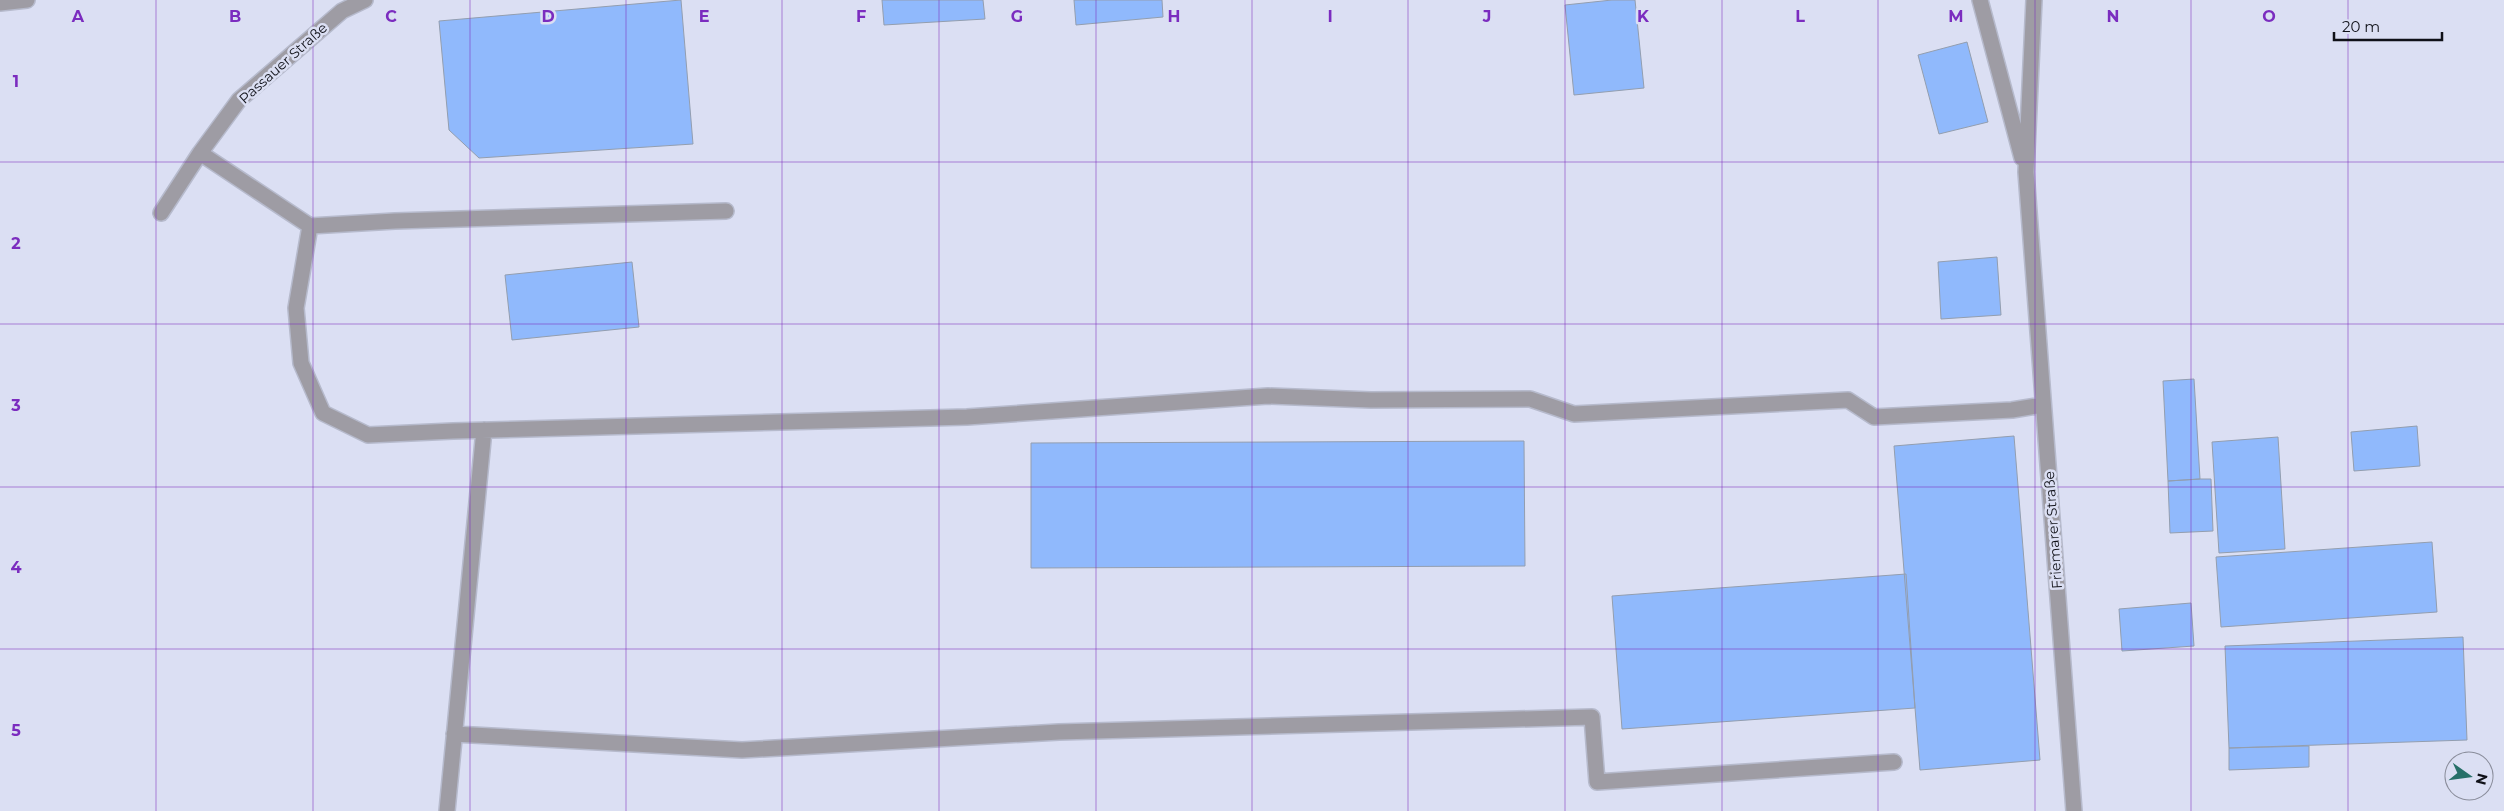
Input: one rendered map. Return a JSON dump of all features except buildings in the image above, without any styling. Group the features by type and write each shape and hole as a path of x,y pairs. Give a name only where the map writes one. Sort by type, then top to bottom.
{"street":[{"path":"0,3 28,0"},
{"name":"Passauer Straße","path":"161,213 200,153 240,100 342,11 366,0"},
{"path":"1980,0 2026,172"},
{"path":"2026,172 2034,0"},
{"path":"200,153 310,226 405,221 726,211"},
{"name":"Friemarer Straße","path":"2026,172 2074,811"},
{"path":"310,226 296,308 301,363 323,413 368,436 484,430 967,417 1268,396 1371,400 1530,399 1574,414 1848,400 1874,417 2012,410 2043,405"},
{"path":"447,811 484,430"},
{"path":"454,734 742,750 1059,732 1592,717 1597,782 1894,762"}]}
